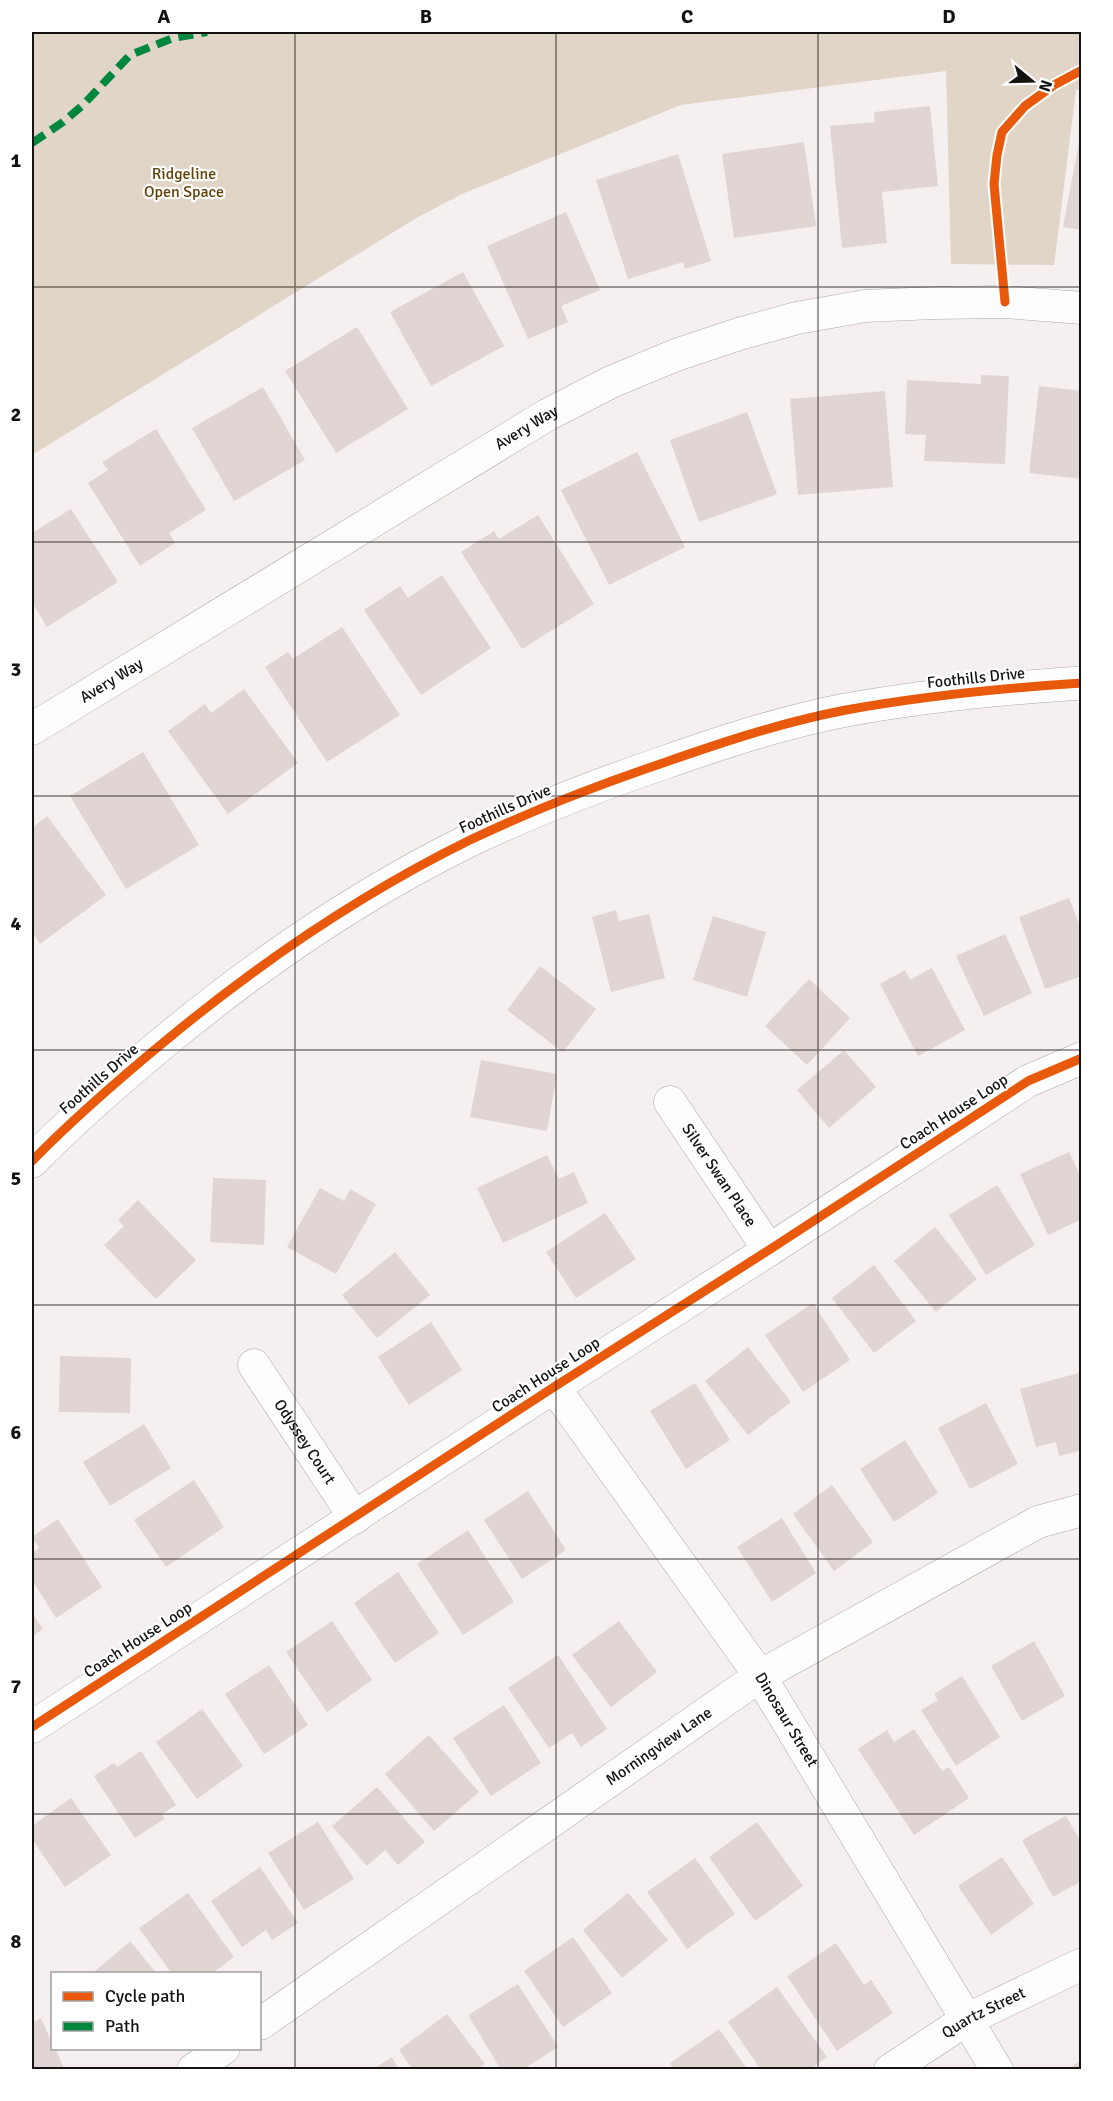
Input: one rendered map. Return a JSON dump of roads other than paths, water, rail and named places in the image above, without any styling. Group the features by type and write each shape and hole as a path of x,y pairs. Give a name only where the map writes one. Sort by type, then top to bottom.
{"street":[{"name":"Avery Way","path":"32,729 547,415 611,382 739,334 797,318 865,306 1005,302 1082,308"},
{"name":"Foothills Drive","path":"32,1161 136,1065 207,1007 286,948 380,890 470,840 570,797 748,734 844,711 945,695 1082,683"},
{"name":"Coach House Loop","path":"32,1727 1028,1081 1082,1058"},
{"name":"Silver Swan Place","path":"670,1102 769,1250"},
{"name":"Odyssey Court","path":"254,1365 356,1518"},
{"name":"Dinosaur Street","path":"554,1387 760,1676 997,2070"},
{"name":"Morningview Lane","path":"261,2023 760,1676 1038,1522 1082,1510"},
{"name":"Quartz Street","path":"890,2070 966,2020 1082,1964"},
{"path":"193,2070 223,2050"}],"park label":[{"name":"Ridgeline Open Space","path":"184,183"}]}
